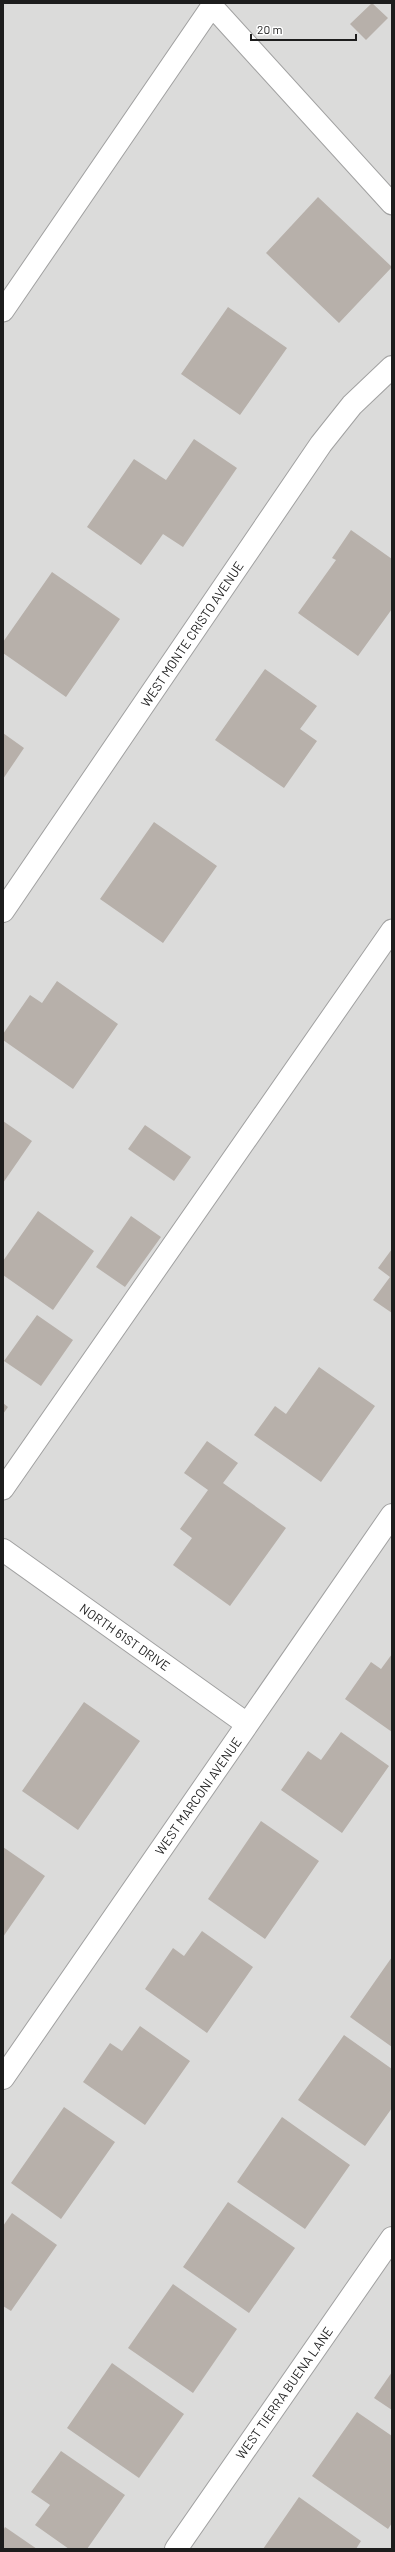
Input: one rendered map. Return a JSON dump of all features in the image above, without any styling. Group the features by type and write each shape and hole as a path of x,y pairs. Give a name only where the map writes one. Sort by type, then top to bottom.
{"street":[{"name":"WEST MONTE CRISTO AVENUE","path":"3,911 322,444 352,405 392,367"},
{"name":"WEST MARCONI AVENUE","path":"3,2078 392,1515"},
{"name":"NORTH 61ST DRIVE","path":"3,1550 247,1724"},
{"name":"WEST TIERRA BUENA LANE","path":"176,2549 392,2238"}],"lane":[{"path":"3,311 213,5 392,204"},
{"path":"3,1489 392,930"}],"shaded area":[{"path":"3,3 392,3 392,2549 3,2549"}],"building":[{"path":"372,3 388,18 366,40 350,24"},
{"path":"318,197 392,267 339,323 266,253"},
{"path":"228,307 287,348 240,415 181,374"},
{"path":"194,439 237,468 183,547 163,534 141,565 87,527 134,459 166,480"},
{"path":"351,530 392,559 392,609 358,656 298,613 336,560 332,558"},
{"path":"52,572 120,619 66,697 3,653 3,642"},
{"path":"265,669 317,706 300,729 317,741 284,788 215,740"},
{"path":"3,733 24,748 3,779"},
{"path":"154,822 217,866 163,943 100,899"},
{"path":"57,981 118,1024 73,1089 3,1040 3,1034 30,995 42,1003"},
{"path":"3,1121 32,1141 3,1183"},
{"path":"145,1125 191,1157 174,1181 128,1149"},
{"path":"38,1211 94,1251 53,1310 3,1275 3,1261"},
{"path":"131,1216 161,1237 125,1287 96,1267"},
{"path":"392,1249 392,1313 373,1300 390,1277 378,1268"},
{"path":"37,1315 73,1340 41,1386 4,1361"},
{"path":"319,1367 375,1406 321,1482 254,1435 275,1406 286,1414"},
{"path":"3,1403 8,1407 3,1414"},
{"path":"207,1441 238,1463 223,1483 286,1528 230,1606 173,1565 192,1538 180,1529 208,1490 184,1473"},
{"path":"392,1654 392,1732 345,1699 371,1662 381,1669"},
{"path":"84,1702 140,1741 78,1830 22,1791"},
{"path":"341,1732 389,1766 342,1833 281,1790 308,1751 321,1760"},
{"path":"261,1821 319,1861 265,1939 208,1899"},
{"path":"3,1847 45,1876 3,1937"},
{"path":"202,1931 253,1967 207,2033 145,1989 173,1948 184,1956"},
{"path":"392,1957 392,2047 350,2017"},
{"path":"140,2026 190,2061 145,2125 83,2082 110,2043 122,2051"},
{"path":"344,2035 392,2069 392,2108 365,2146 298,2100"},
{"path":"64,2107 115,2142 61,2219 11,2183"},
{"path":"282,2117 350,2165 305,2229 237,2182"},
{"path":"228,2202 295,2248 249,2313 183,2267"},
{"path":"12,2213 57,2245 11,2311 3,2306 3,2226"},
{"path":"173,2284 237,2329 193,2393 128,2348"},
{"path":"112,2363 184,2414 139,2478 67,2428"},
{"path":"392,2372 392,2410 374,2398"},
{"path":"357,2412 392,2436 392,2523 388,2529 312,2476"},
{"path":"61,2451 125,2495 87,2549 69,2549 35,2525 50,2505 31,2492"},
{"path":"299,2497 361,2541 356,2549 263,2549"},
{"path":"5,2527 37,2549 3,2549 3,2531"}]}
